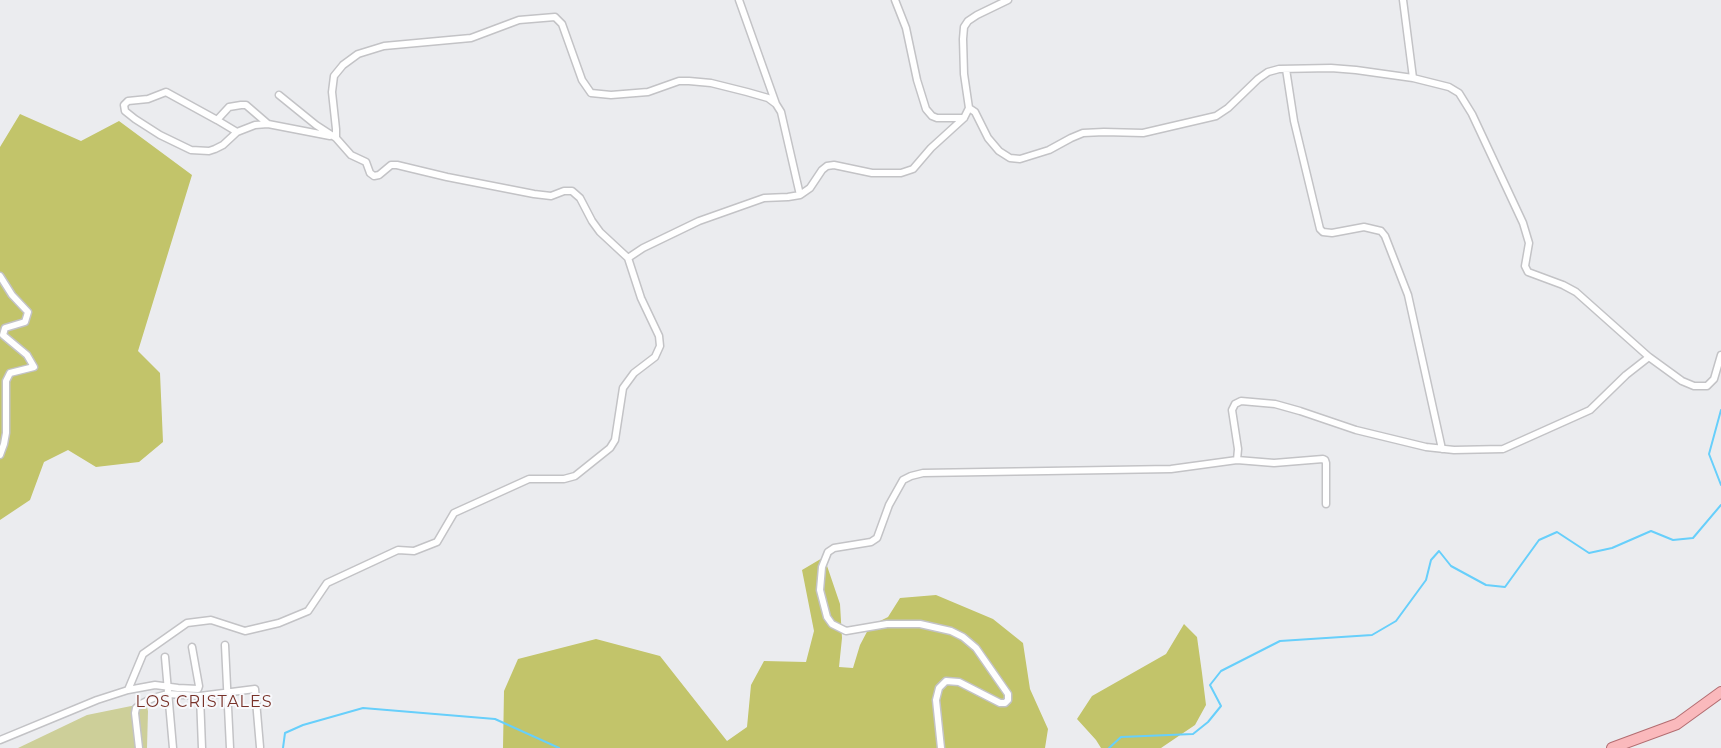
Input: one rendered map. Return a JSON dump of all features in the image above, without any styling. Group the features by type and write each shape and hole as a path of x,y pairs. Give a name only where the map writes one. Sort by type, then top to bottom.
{"main road":[{"path":"1612,748 1677,724 1721,692"}],"street":[{"path":"739,0 780,112 800,195"},
{"path":"895,0 906,28 917,80 926,109 932,116 937,118 964,118"},
{"path":"628,258 643,248 699,221 764,198 800,195 810,188 822,170 827,166 834,165 872,173 901,173 913,169 931,148 964,118 969,108 964,74 964,27 968,21 977,15 1008,0"},
{"path":"1403,0 1413,78"},
{"path":"336,138 332,92 334,76 343,65 358,54 384,46 471,38 509,23 539,18 555,17 562,24 582,80 591,93 611,95 648,92 679,81 701,82 757,94 776,104"},
{"path":"969,108 975,112 988,138 999,151 1010,158 1020,159 1049,150 1083,133 1144,133 1216,116 1228,108 1268,72 1286,69 1331,68 1413,78 1454,89 1465,102 1523,223 1529,243 1525,266 1528,272 1576,292 1649,357 1682,381 1701,387 1706,386 1714,379 1721,355"},
{"path":"1286,69 1294,121 1320,229 1323,232 1332,233 1364,227 1381,231 1385,236 1408,294 1442,450"},
{"path":"237,132 166,92 148,99 128,101 124,105 125,111 135,120 191,150 209,151 215,149 223,145 237,132 255,125 268,124 336,138"},
{"path":"128,690 143,654 187,623 211,620 245,631 293,618 308,612 327,583 398,550 414,551 437,542 454,513 529,479 564,479 575,476 610,448 615,440 623,388 634,373 656,357 660,346 659,336 641,298 628,258 600,232 580,198 572,191 564,191 550,196 534,194 397,165 391,165 379,175 374,176 370,173 366,162 347,152 336,138 316,125 279,95"},
{"path":"217,120 229,107 246,105 268,124"},
{"path":"0,276 12,295 28,312 28,317 24,322 5,328 3,335 27,355 34,367 10,374 6,381 4,387 6,433 0,454"},
{"path":"1237,460 1238,449 1232,410 1234,404 1246,400 1288,407 1380,436 1442,450 1491,450 1511,446 1590,410 1626,375 1649,357"},
{"path":"941,748 936,700 939,688 946,681 960,682 1000,703 1006,702 1008,694 976,648 963,637 951,631 920,624 888,624 846,631 832,624 827,617 820,590 822,567 828,552 834,548 871,542 877,538 889,505 900,484 911,476 923,473 1171,469 1237,460 1274,463 1325,460 1326,504"},
{"path":"225,645 230,748"},
{"path":"0,740 97,700 128,690 155,685 199,688 192,647"},
{"path":"165,657 173,748"},
{"path":"139,748 136,708 154,698 168,694 200,696 255,689 260,748"},
{"path":"200,696 202,748"}],"green space":[{"path":"146,703 148,711 147,748 18,748 87,715"}],"shaded area":[{"path":"20,114 81,141 119,121 192,175 138,351 160,373 163,442 139,462 96,467 68,450 44,462 30,500 0,520 0,147"},
{"path":"824,557 840,604 842,638 839,667 853,668 860,645 870,626 888,617 900,598 936,595 993,619 1023,643 1030,689 1048,729 1045,748 503,748 504,691 518,659 596,639 660,656 727,741 747,727 751,685 764,661 806,662 814,631 802,570"},
{"path":"1184,624 1197,637 1206,705 1195,725 1161,748 1101,748 1077,719 1092,696 1166,654"}],"waterway":[{"path":"1721,410 1709,454 1721,485"},
{"path":"1109,748 1121,737 1193,734 1208,722 1221,706 1210,685 1221,671 1280,641 1372,635 1396,621 1426,580 1431,560 1439,551 1451,566 1486,585 1505,587 1539,540 1557,532 1589,553 1612,548 1651,531 1673,540 1693,538 1721,505"},
{"path":"283,748 285,733 303,725 363,708 495,719 559,748"}],"district":[{"name":"LOS CRISTALES","path":"204,702"}]}
